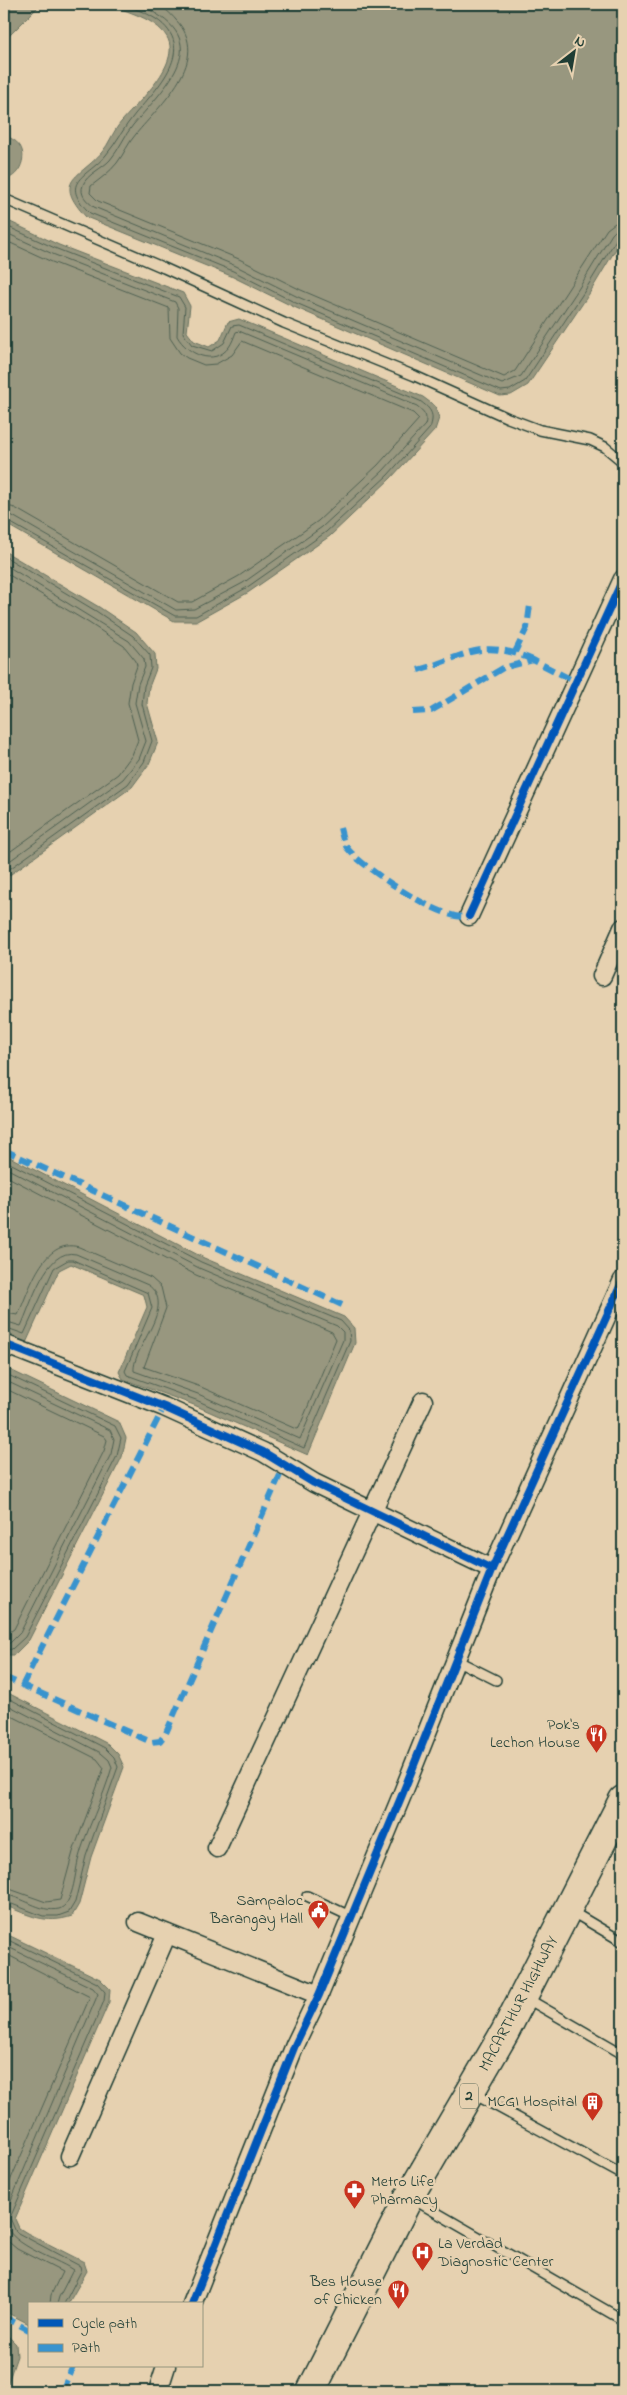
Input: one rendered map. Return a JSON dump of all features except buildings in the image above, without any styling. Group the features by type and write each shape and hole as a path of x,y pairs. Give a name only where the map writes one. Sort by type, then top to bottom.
{"highway":[{"name":"MACARTHUR HIGHWAY","path":"311,2391 409,2197 471,2093 569,1910 623,1800"}],"street":[{"path":"469,916 623,578"},
{"path":"602,976 623,928"},
{"path":"193,2302 295,2045 319,1995 352,1917 492,1569 623,1280"},
{"path":"4,1344 164,1407 263,1452 314,1483 492,1569"},
{"path":"216,1851 371,1510 423,1401"},
{"path":"138,1922 319,1995"},
{"path":"70,2156 167,1934"},
{"path":"158,2391 165,2368"}],"lane":[{"path":"4,199 164,268 284,323 415,376 508,418 540,430 590,440 605,447 623,462"},
{"path":"456,1660 496,1680"},
{"path":"307,1896 352,1917"},
{"path":"569,1910 623,1942"},
{"path":"523,1996 623,2054"},
{"path":"471,2093 623,2175"},
{"path":"409,2197 623,2320"}],"water":[{"path":"4,4 41,4 4,41"},
{"path":"108,4 623,4 623,237 589,294 528,385 511,395 500,396 294,307 231,276 86,217 71,195 70,187 73,180 102,152 118,126 154,84 168,60 170,48 167,37 162,30 148,20"},
{"path":"4,135 13,139 20,146 23,156 20,167 14,176 4,179"},
{"path":"4,219 59,245 183,293 190,306 187,332 194,341 209,347 220,340 228,322 239,319 423,397 435,406 439,418 435,430 391,478 330,536 249,592 197,621 174,621 4,523"},
{"path":"4,551 99,607 136,632 155,654 156,669 149,687 147,703 158,742 149,764 132,787 4,879"},
{"path":"4,1154 204,1258 344,1317 354,1328 355,1343 308,1455 194,1405 123,1379 119,1372 147,1307 144,1295 71,1264 59,1270 26,1343 4,1331"},
{"path":"4,1367 119,1422 126,1438 122,1457 29,1640 14,1655 4,1655"},
{"path":"4,1691 108,1744 118,1754 124,1767 91,1857 79,1904 72,1916 63,1919 37,1918 4,1905"},
{"path":"4,1933 100,1979 110,1989 109,2002 15,2219 19,2228 27,2233 84,2262 87,2271 69,2302 28,2302 28,2323 4,2311"},
{"path":"4,2332 16,2344 17,2356 5,2391"}],"marked path":[{"path":"515,652 527,628 530,605"},
{"path":"418,670 474,651 487,649 515,653 533,660"},
{"path":"413,712 431,711 503,668 533,660 576,682"},
{"path":"340,828 348,849 370,869 387,881 425,904 443,912 458,916 469,916"},
{"path":"4,1150 342,1305"},
{"path":"22,1686 164,1407"},
{"path":"4,1677 151,1742 160,1741 166,1733 284,1466"},
{"path":"4,2317 28,2329"},
{"path":"62,2391 72,2368"}],"cycle path":[{"path":"469,916 623,579"},
{"path":"193,2302 295,2045 319,1995 402,1795 492,1569 623,1280"},
{"path":"4,1344 164,1407 263,1452 314,1483 492,1569"}],"place":[{"name":"Pok's Lechon House","path":"596,1753"},
{"name":"Sampaloc Barangay Hall","path":"319,1929"},
{"name":"MCGI Hospital","path":"593,2121"},
{"name":"Metro Life Pharmacy","path":"355,2210"},
{"name":"La Verdad Diagnostic Center","path":"422,2272"},
{"name":"Bes House of Chicken","path":"398,2310"}]}
